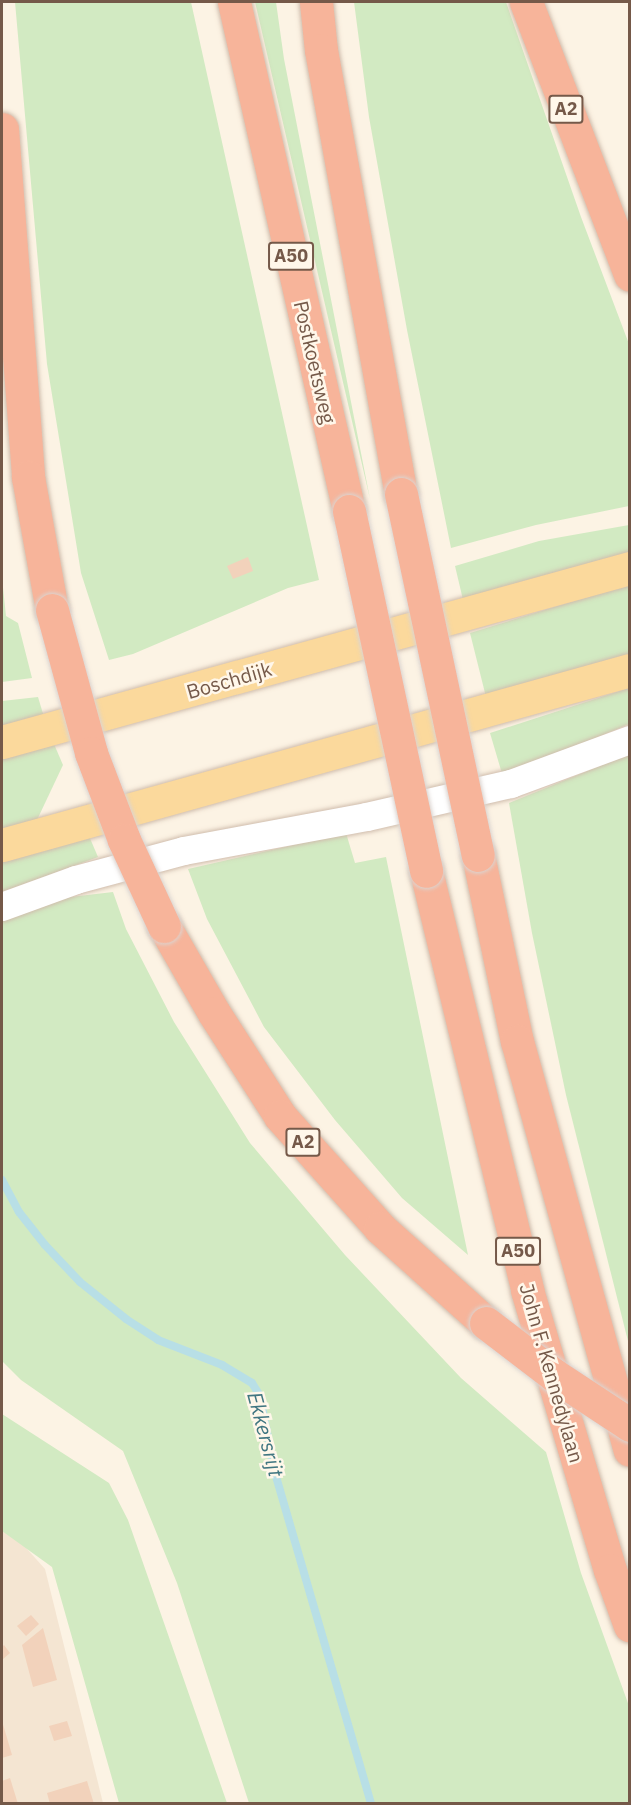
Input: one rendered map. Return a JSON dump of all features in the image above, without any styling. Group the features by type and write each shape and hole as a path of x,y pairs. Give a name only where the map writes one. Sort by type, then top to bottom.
{"highway":[{"name":"Postkoetsweg","path":"234,2 349,511 426,871"},
{"name":"A50","path":"316,2 321,50 401,494 517,1041 630,1450"},
{"name":"A2","path":"526,2 630,275"},
{"name":"A2","path":"2,129 28,477 52,610 91,753 124,840 164,926 214,1013 280,1116 380,1228 486,1323 554,1375 630,1425"},
{"name":"John F. Kennedylaan","path":"426,871 527,1290 610,1570 630,1626"}],"main road":[{"name":"Boschdijk","path":"2,742 630,568"},
{"path":"2,846 630,670"}],"street":[{"path":"2,907 76,880 184,851 367,817 511,784 630,740"}],"shaded area":[{"path":"2,1521 45,1569 103,1803 2,1803"}],"green space":[{"path":"15,2 191,2 319,580 288,588 133,654 109,660 81,573 47,364"},
{"path":"255,2 276,2 284,59 370,499"},
{"path":"354,2 506,2 581,217 629,344 629,506 536,525 451,548 407,330 369,117"},
{"path":"629,525 629,553 464,604 455,566 539,541"},
{"path":"2,578 6,616 18,623 32,678 2,682"},
{"path":"629,584 629,656 487,701 470,633"},
{"path":"629,688 629,724 503,777 490,733"},
{"path":"38,697 44,717 2,728 2,701"},
{"path":"54,744 63,765 37,820 2,829 2,758"},
{"path":"629,754 629,1345 566,1095 532,933 509,803"},
{"path":"346,833 355,863 386,857 468,1255 402,1198 335,1120 264,1027 207,919 188,869"},
{"path":"89,836 98,857 2,892 2,860"},
{"path":"113,892 126,929 174,1022 250,1143 345,1255 461,1378 546,1452 581,1573 629,1706 629,1803 249,1803 177,1583 123,1451 21,1380 2,1361 2,920 62,898"},
{"path":"2,1414 109,1483 128,1520 227,1803 119,1803 52,1567 2,1531"}],"building":[{"path":"248,557 253,571 233,579 227,566"},
{"path":"31,1615 39,1624 26,1636 17,1626"},
{"path":"43,1628 57,1680 33,1687 22,1645"},
{"path":"4,1645 10,1653 2,1660 2,1647"},
{"path":"2,1721 12,1755 2,1758"},
{"path":"67,1721 72,1736 54,1741 49,1726"},
{"path":"10,1778 18,1804 2,1804 2,1781"},
{"path":"87,1781 94,1804 50,1804 47,1793"}],"waterway":[{"name":"Ekkersrijt","path":"2,1180 19,1212 45,1245 80,1282 126,1319 158,1340 222,1365 252,1383 260,1396 275,1473 371,1804"}]}
